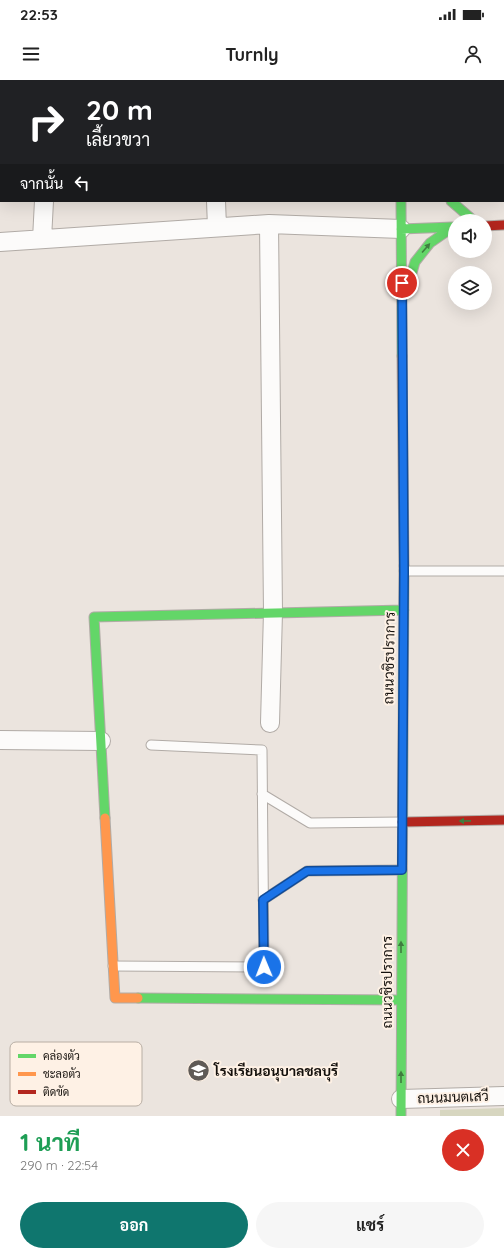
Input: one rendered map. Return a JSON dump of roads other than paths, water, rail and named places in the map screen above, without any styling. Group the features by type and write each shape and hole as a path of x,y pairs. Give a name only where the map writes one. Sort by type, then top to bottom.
{"street":[{"path":"42,240 44,202"},
{"path":"216,202 217,227"},
{"name":"ถนนวชิรปราการ","path":"401,202 404,571 401,1107"},
{"path":"452,202 466,214"},
{"path":"0,242 269,224 401,229 448,227"},
{"path":"269,224 273,612 270,723"},
{"path":"492,226 504,225"},
{"path":"402,309 415,262 430,243 448,231"},
{"path":"401,1000 115,998 94,618 273,612 404,610"},
{"path":"0,740 101,741"},
{"path":"402,822 504,820"},
{"name":"ถนนมนตเสวี","path":"401,1107 504,1096"}],"lane":[{"path":"404,571 504,571"},
{"path":"113,966 264,967 262,750 151,745"},
{"path":"262,794 310,823 402,822"},
{"path":"263,900 307,871 402,870"}],"place":[{"name":"โรงเรียนอนุบาลชลบุรี","path":"198,1071"}]}
